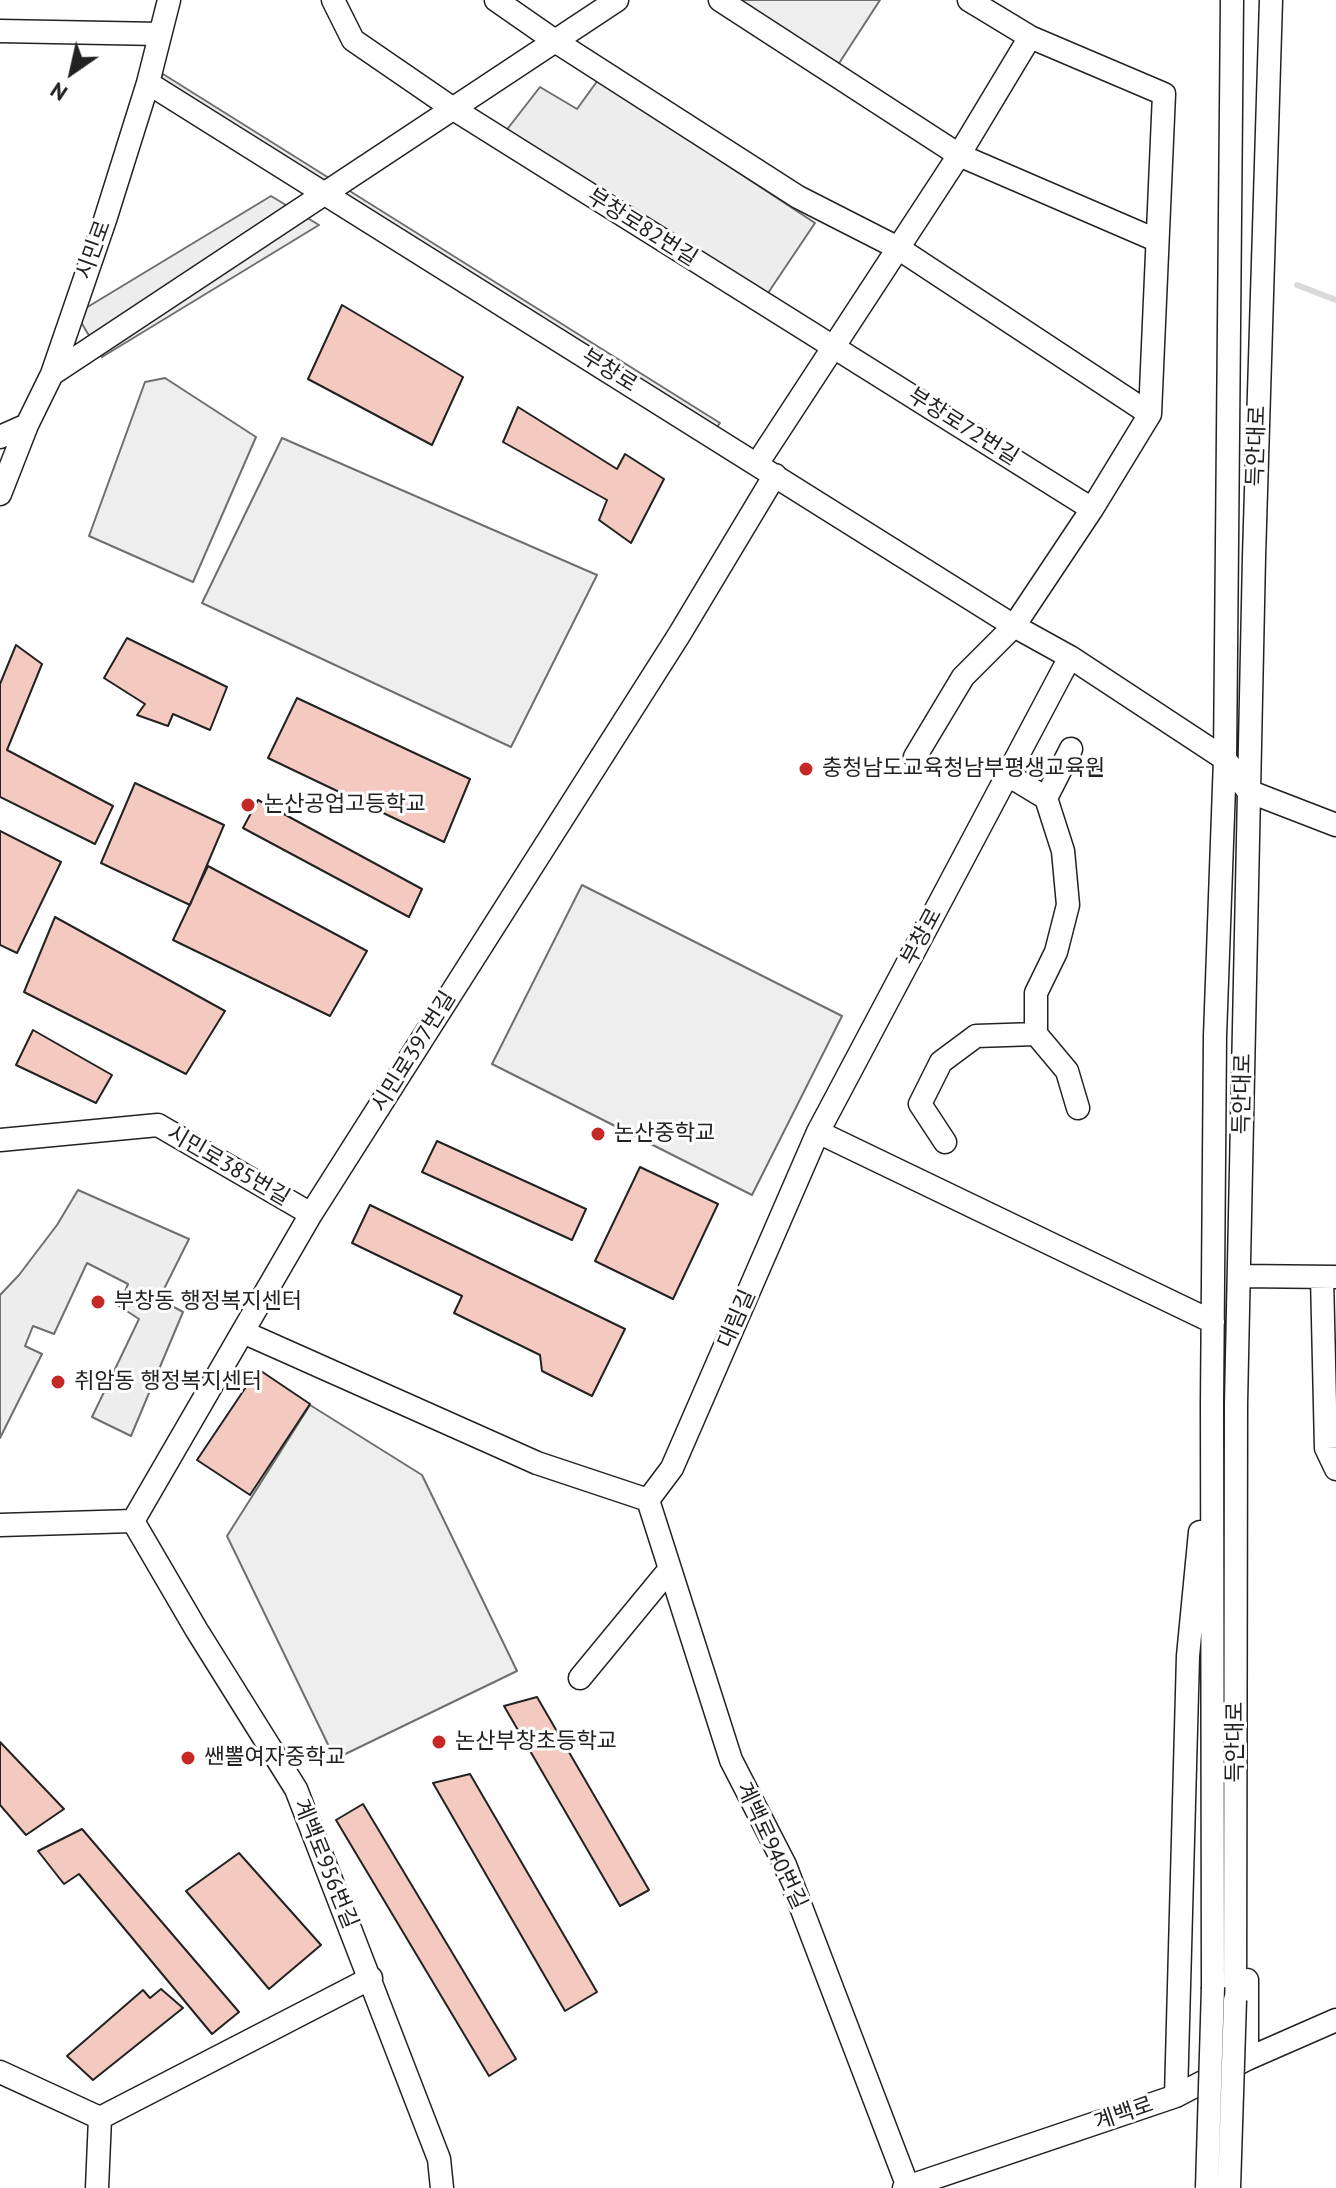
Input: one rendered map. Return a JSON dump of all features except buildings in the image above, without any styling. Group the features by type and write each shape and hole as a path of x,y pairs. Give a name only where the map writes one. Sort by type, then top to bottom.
{"street":[{"name":"시민로","path":"0,494 27,425 52,374 105,220 148,83 169,0"},
{"name":"부창로82번길","path":"333,0 353,40 452,108 834,346"},
{"path":"496,0 798,197 898,248 1150,414"},
{"path":"52,374 617,0"},
{"path":"720,0 959,155 1156,240"},
{"path":"915,757 963,677 1014,626 1092,509 1150,414 1164,94 1030,37 969,0"},
{"name":"득안대로","path":"1207,2188 1213,1987 1215,1036 1225,759 1232,0"},
{"name":"득안대로","path":"1229,2188 1235,2000 1236,1404 1248,791 1271,0"},
{"path":"0,31 160,34"},
{"path":"766,469 834,346 959,155 1030,37"},
{"name":"부창로","path":"148,83 1014,626 1070,657 1225,759 1248,791"},
{"name":"부창로72번길","path":"834,346 1092,509"},
{"path":"0,437 27,425"},
{"name":"시민로397번길","path":"133,1521 311,1214 679,635 766,469"},
{"name":"부창로","path":"818,1132 1070,657"},
{"path":"1046,798 1071,749"},
{"path":"1008,775 1046,798 1063,851 1068,905 1056,952 1036,993 1036,1034 1067,1071 1078,1108"},
{"path":"1248,791 1336,825"},
{"path":"945,1142 920,1104 941,1062 976,1036 1036,1034"},
{"name":"시민로385번길","path":"0,1140 158,1125 311,1214"},
{"path":"818,1132 1213,1322"},
{"name":"대림길","path":"648,1500 672,1468 818,1132"},
{"path":"1239,1276 1329,1277 1330,1378 1326,1448 1336,1469"},
{"path":"243,1332 537,1463 648,1500"},
{"path":"1176,2096 1188,1656 1212,1404"},
{"path":"1236,1404 1249,1647 1247,2059"},
{"name":"계백로940번길","path":"648,1500 731,1760 785,1865 906,2187"},
{"path":"0,1525 133,1521"},
{"name":"계백로956번길","path":"133,1521 296,1789 439,2159 442,2188"},
{"path":"580,1678 669,1570"},
{"path":"100,2118 371,1978"},
{"name":"계백로","path":"906,2187 1176,2096 1247,2059 1336,2020"},
{"path":"0,2072 100,2118"},
{"path":"97,2188 100,2118"}],"shaded area":[{"path":"733,0 880,0 836,68"},
{"path":"163,74 720,423 714,431 158,83"},
{"path":"598,80 815,223 766,296 505,132 540,87 577,109"},
{"path":"271,196 319,225 102,357 76,314"},
{"path":"165,378 256,437 193,582 89,536 145,382"},
{"path":"282,438 597,575 511,747 202,603"},
{"path":"582,885 842,1016 752,1195 492,1064"},
{"path":"78,1190 189,1239 159,1299 183,1312 131,1436 92,1417 139,1319 119,1306 128,1284 87,1263 54,1334 33,1326 25,1346 42,1354 0,1438 0,1295 57,1225"},
{"path":"310,1405 422,1475 517,1671 335,1759 227,1536"}],"waterway":[{"path":"1297,285 1336,300"}],"place":[{"name":"충청남도교육청남부평생교육원","path":"806,769"},
{"name":"논산공업고등학교","path":"248,805"},
{"name":"논산중학교","path":"598,1134"},
{"name":"부창동 행정복지센터","path":"98,1302"},
{"name":"취암동 행정복지센터","path":"58,1382"},
{"name":"논산부창초등학교","path":"439,1742"},
{"name":"쌘뽈여자중학교","path":"188,1758"}]}
